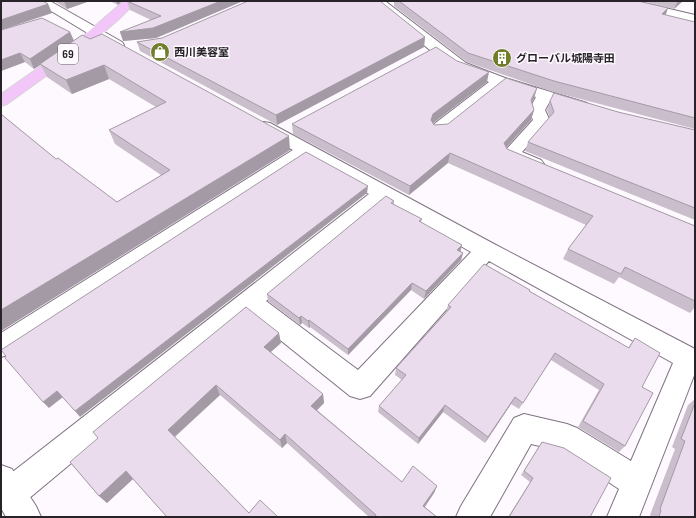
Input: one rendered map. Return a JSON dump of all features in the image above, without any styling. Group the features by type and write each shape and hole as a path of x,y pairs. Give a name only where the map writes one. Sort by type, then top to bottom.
{"main road":[{"name":"69","path":"1,101 53,65 111,21 130,1"}],"street":[{"path":"42,1 95,33 128,49"},
{"path":"377,1 461,66 500,81 597,110"},
{"path":"620,1 695,19"},
{"path":"51,19 65,14"},
{"path":"423,56 436,48"},
{"path":"439,129 500,81"},
{"path":"545,95 537,110 542,121 511,154 548,170"},
{"path":"250,119 284,130 305,150 486,250 691,360 623,517"},
{"path":"1,346 305,150"},
{"path":"16,505 249,301 383,193"},
{"path":"249,301 360,387 486,250"},
{"path":"472,517 524,428 567,438 637,483"}],"building":[{"path":"1,1 43,1 48,4 1,20"},
{"path":"127,1 221,1 153,28 120,32 161,16"},
{"path":"248,1 380,1 425,37 276,115 137,42 162,38"},
{"path":"399,1 638,1 668,8 662,14 695,22 695,118 554,81 468,53"},
{"path":"42,18 70,32 30,59 20,53 1,60 1,30"},
{"path":"102,34 289,136 1,310 1,114 56,159 58,158 117,202 170,170 109,130 166,102 104,65 66,80 40,64 82,35 90,39"},
{"path":"436,47 457,61 489,72 433,114 431,120 434,125 448,124 506,78 537,88 531,100 534,110 504,143 507,149 695,226 695,301 625,267 621,274 568,249 593,216 450,153 410,186 292,124"},
{"path":"554,93 618,112 695,130 695,208 528,142 554,112 550,101"},
{"path":"306,152 368,186 75,411 57,391 43,402 5,358 6,356 1,350"},
{"path":"386,196 394,201 391,203 422,219 419,221 462,245 457,250 463,253 426,291 412,283 348,349 309,320 308,321 301,316 299,318 267,294"},
{"path":"484,264 629,348 635,338 660,353 642,387 653,393 625,446 583,421 604,384 555,353 523,403 515,397 488,437 445,405 419,438 379,406 406,375 396,368 451,307 448,305"},
{"path":"246,307 279,333 264,347 323,394 311,406 402,482 413,466 437,486 423,506 437,517 375,517 376,515 285,434 280,440 216,385 168,430 249,513 260,500 278,517 167,517 126,471 99,496 70,462 98,438 93,432"},
{"path":"695,403 695,517 659,517 660,509 685,441 681,439"},
{"path":"542,442 564,448 611,478 590,517 509,517 533,478 524,471"}],"place":[{"name":"西川美容室","path":"160,52"},
{"name":"グローバル城陽寺田","path":"502,58"}]}
